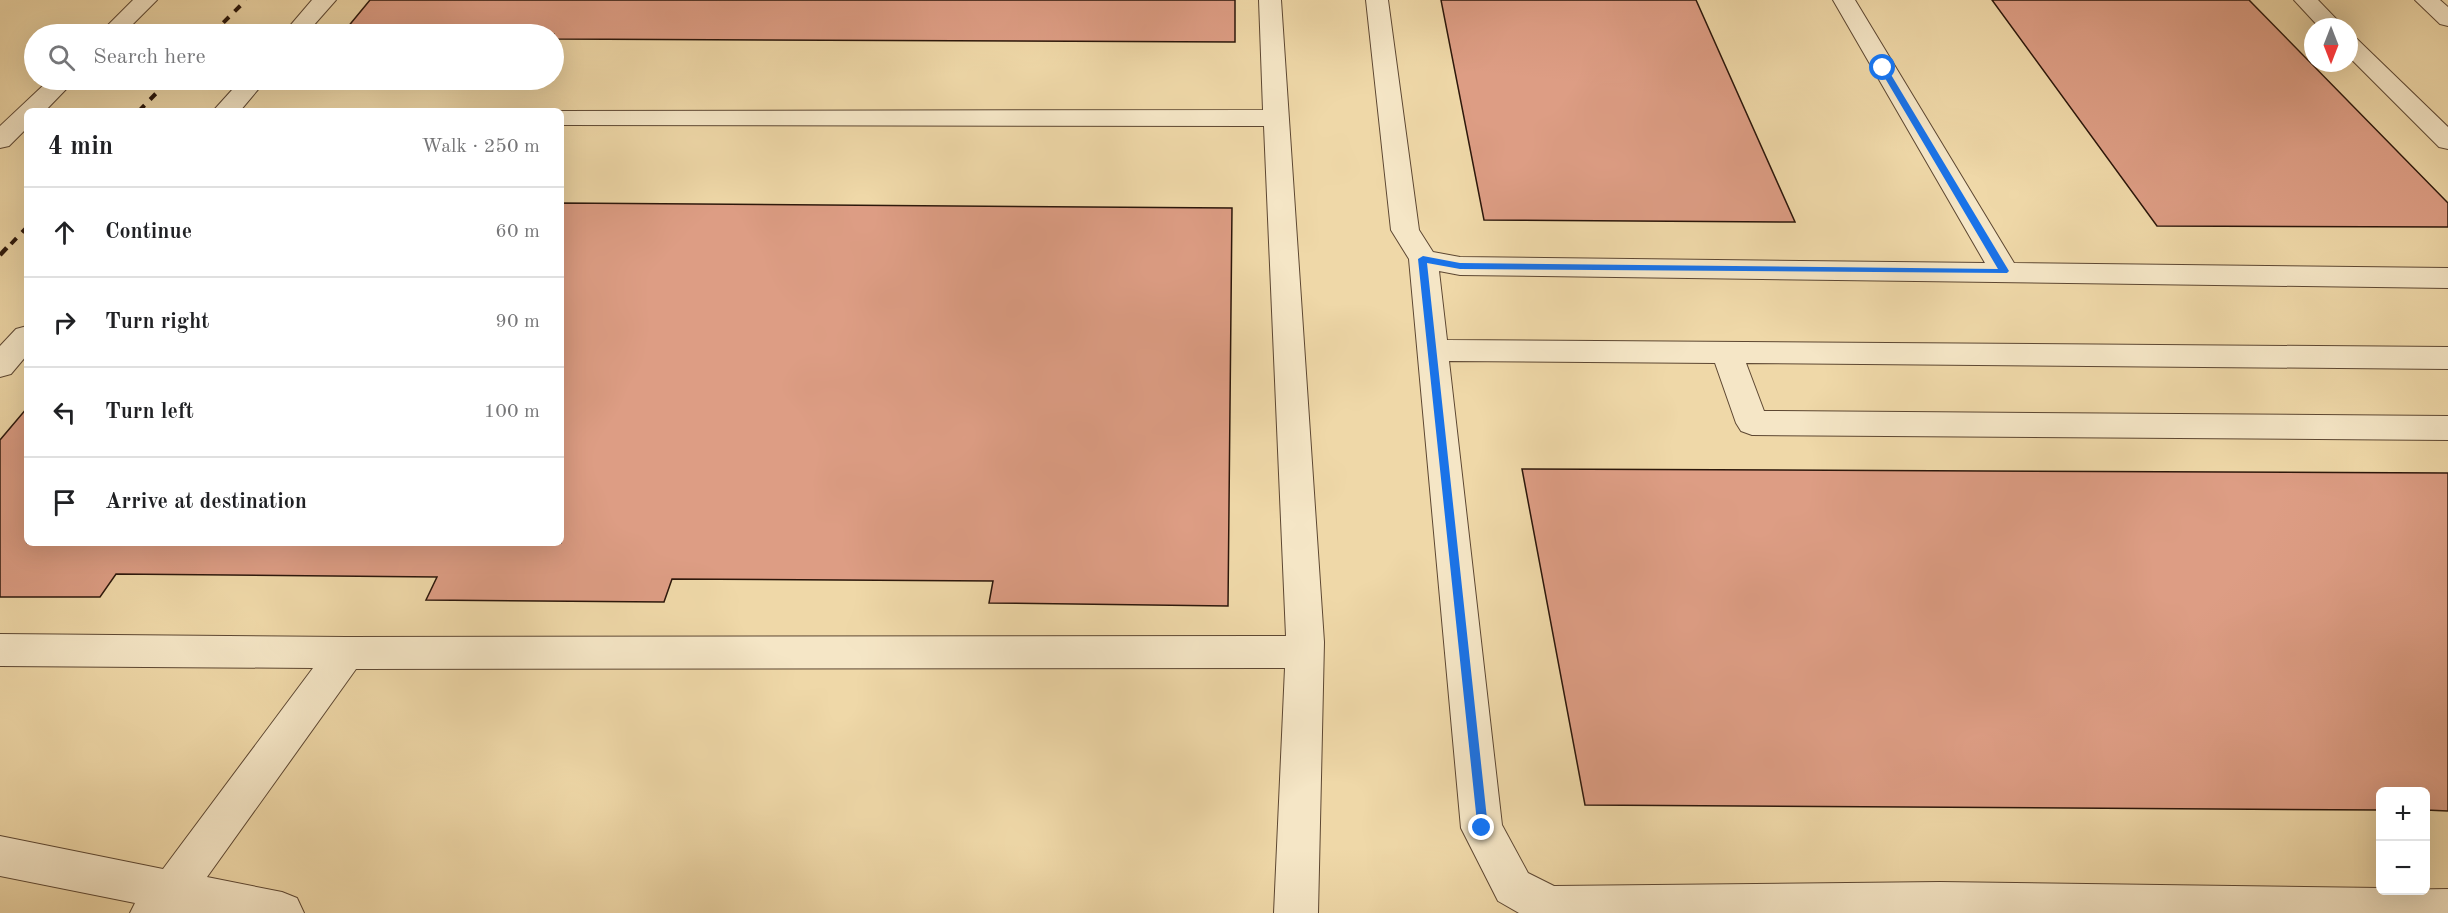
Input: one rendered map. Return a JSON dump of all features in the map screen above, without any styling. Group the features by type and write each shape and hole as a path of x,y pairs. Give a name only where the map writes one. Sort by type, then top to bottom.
{"street":[{"path":"121,24 146,0"},
{"path":"303,24 325,0"},
{"path":"1270,0 1305,652 1296,913"},
{"path":"1377,0 1405,230 1423,259 1482,828 1514,887 1535,906 1550,908 1940,903 2317,911 2448,910"},
{"path":"1844,0 2004,271"},
{"path":"2305,0 2323,18"},
{"path":"2426,0 2448,19"},
{"path":"2358,53 2448,141"},
{"path":"33,108 52,90"},
{"path":"229,108 245,90"},
{"path":"0,140 24,117"},
{"path":"564,117 1276,118"},
{"path":"1423,259 1460,266 2448,278"},
{"path":"0,366 24,339"},
{"path":"1431,350 2448,357"},
{"path":"1727,352 1752,423 2448,428"},
{"path":"0,650 346,653 1305,652"},
{"path":"162,902 346,653"},
{"path":"0,856 162,902 282,913"}],"building":[{"path":"370,0 1235,0 1235,42 564,39 564,24 350,24"},
{"path":"1441,0 1696,0 1795,222 1484,220"},
{"path":"1992,0 2249,0 2304,56 2304,72 2320,72 2448,203 2448,227 2157,226"},
{"path":"564,203 1232,208 1228,606 989,603 993,581 672,579 664,602 426,600 437,577 116,574 100,597 0,597 0,440 24,412 24,546 564,546"},
{"path":"1522,469 2448,473 2448,811 2430,810 2430,787 2376,787 2376,810 1585,805"}],"railway":[{"path":"222,24 246,0"},
{"path":"142,108 159,90"},
{"path":"11,244 24,230"},
{"path":"0,255 12,242"}],"route":[{"path":"1482,828 1423,259 1460,266 2004,271 1883,68"}]}
